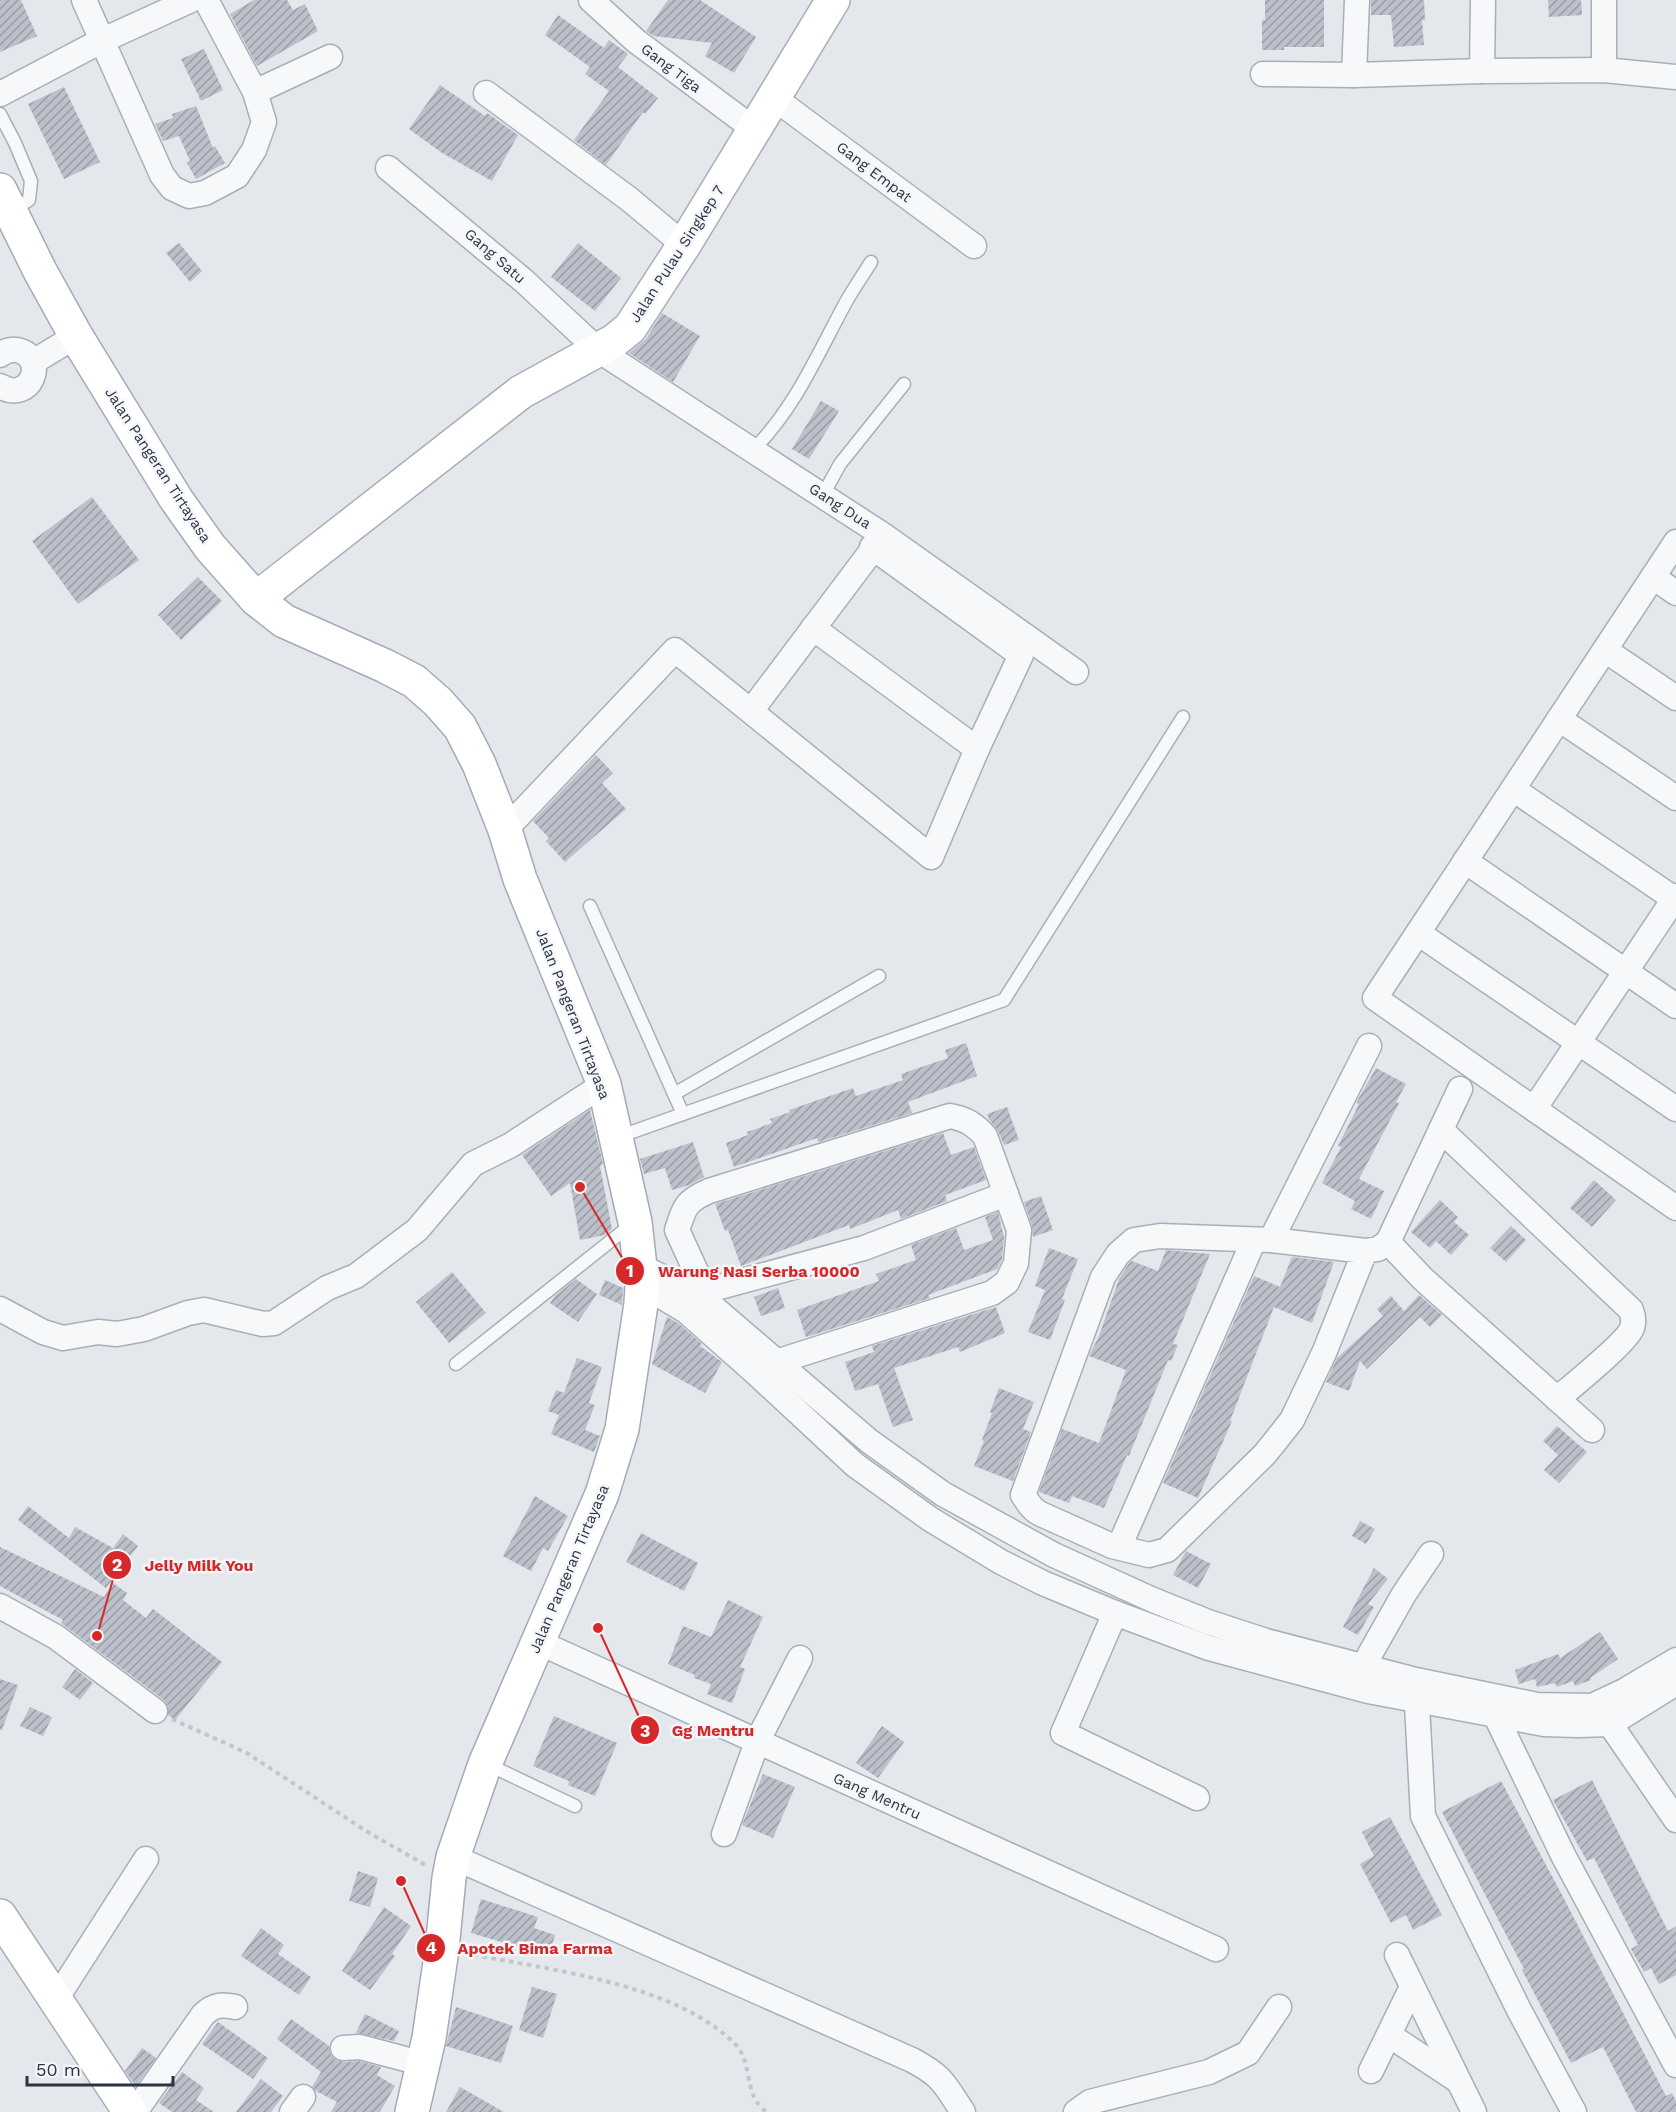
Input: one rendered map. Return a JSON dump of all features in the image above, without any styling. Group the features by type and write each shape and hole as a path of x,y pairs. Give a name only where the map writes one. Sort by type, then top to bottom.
{"main road":[{"name":"Jalan Pulau Singkep 7","path":"256,599 521,392 614,341 630,328 684,245 833,0"},
{"name":"Jalan Pangeran Tirtayasa","path":"6,201 40,271 76,336 176,499 210,547 256,599 284,621 386,666 414,681 460,726 479,764 505,830 520,879 604,1084 617,1137 635,1222 641,1275 641,1304 631,1374 618,1440 602,1494 587,1531 470,1805 451,1867 442,1949 424,2064 412,2112"},
{"path":"0,1916 15,1946 56,1999 132,2112"}],"street":[{"path":"84,0 162,176 172,188 189,196 205,193 237,176 254,150 264,122 255,92 206,0"},
{"path":"0,94 101,41 191,0"},
{"name":"Gang Tiga","path":"591,0 636,41 755,130"},
{"path":"1354,75 1357,0"},
{"path":"1482,71 1483,0"},
{"path":"1604,0 1604,70"},
{"path":"255,92 330,57"},
{"path":"1263,74 1354,75 1604,70 1676,77"},
{"path":"486,93 629,199 684,245"},
{"name":"Gang Empat","path":"774,98 974,246"},
{"name":"Gang Satu","path":"388,168 524,281 598,350"},
{"path":"33,362 76,336"},
{"path":"0,356 11,350 27,355 33,362 34,376 30,383 16,391 0,386"},
{"name":"Gang Dua","path":"598,350 823,495 878,541 1076,672"},
{"path":"505,830 675,650 931,857 977,749 1022,655 878,541 751,711"},
{"path":"1676,542 1375,998 1676,1208"},
{"path":"1653,577 1676,592"},
{"path":"813,628 977,749"},
{"path":"1605,650 1676,698"},
{"path":"1559,719 1676,798"},
{"path":"1513,789 1675,898 1534,1109"},
{"path":"1465,861 1676,1006"},
{"path":"1418,933 1676,1109"},
{"path":"1076,1596 1086,1570 1108,1544 1263,1240 1369,1046"},
{"path":"0,1309 44,1332 63,1338 98,1332 117,1334 144,1329 188,1312 204,1310 263,1324 274,1323 327,1288 356,1276 394,1249 417,1230 473,1164 511,1145 604,1084"},
{"path":"1365,1251 1324,1353 1292,1420 1265,1454 1167,1550 1160,1554 1149,1555 1108,1544 1036,1512 1023,1495 1103,1277 1118,1254 1134,1240 1160,1236 1263,1240 1365,1251 1378,1249 1388,1242 1460,1089"},
{"path":"697,1299 677,1230 683,1212 692,1199 709,1191 950,1116 964,1119 975,1125 985,1136 1019,1230 1016,1263 1006,1282 992,1293 767,1368"},
{"path":"1441,1130 1631,1310 1632,1328 1623,1340 1557,1400"},
{"path":"697,1299 864,1248 1006,1194"},
{"path":"1388,1242 1423,1279 1592,1430"},
{"path":"641,1275 697,1299 767,1368 866,1473 930,1519 1024,1573 1115,1613 1209,1648 1489,1704 1544,1724 1611,1724 1676,1683"},
{"path":"767,1368 943,1494 1036,1546 1153,1600 1367,1679"},
{"path":"866,1473 882,1450"},
{"path":"1024,1573 1036,1546"},
{"path":"1367,1679 1370,1654 1404,1594 1431,1554"},
{"path":"0,1606 56,1637 155,1711"},
{"path":"1115,1613 1063,1733 1197,1798"},
{"name":"Gang Mentru","path":"538,1642 1216,1949"},
{"path":"724,1834 756,1742 800,1658"},
{"path":"1489,1704 1592,1706 1624,1691 1676,1660"},
{"path":"1416,1690 1424,1816 1519,2010 1574,2112"},
{"path":"1489,1704 1563,1855 1676,2065"},
{"path":"1611,1724 1676,1820"},
{"path":"56,1999 146,1859"},
{"path":"451,1867 912,2060 933,2071 945,2083 963,2112"},
{"path":"1397,1955 1474,2112"},
{"path":"1371,2071 1412,1987"},
{"path":"132,2112 203,2015 219,2004 235,2007"},
{"path":"1076,2112 1090,2102 1209,2072 1248,2053 1279,2007"},
{"path":"1389,2036 1458,2080"},
{"path":"343,2048 360,2047 424,2064"}],"lane":[{"path":"0,114 31,181 29,201 6,201"},
{"path":"753,450 768,435 799,391 847,301 871,262"},
{"path":"823,495 840,464 904,384"},
{"path":"617,1137 1004,1000 1183,717"},
{"path":"590,906 683,1114"},
{"path":"674,1094 879,976"},
{"path":"456,1364 635,1222"},
{"path":"486,1764 575,1806"}],"path":[{"path":"155,1711 247,1753 366,1831 451,1867"},
{"path":"455,1952 579,1976 646,1993 680,2006 702,2018 739,2048 756,2101 766,2112"}],"building":[{"path":"0,0 21,0 37,36 0,52"},
{"path":"254,0 287,0 293,10 305,4 318,31 257,66 230,14"},
{"path":"668,0 700,0 756,37 734,73 705,56 712,43 654,36 646,31"},
{"path":"1265,0 1324,0 1324,47 1284,47 1284,50 1262,50"},
{"path":"1371,0 1424,0 1425,20 1422,20 1424,45 1394,47 1391,15 1371,15"},
{"path":"1548,0 1581,0 1582,15 1549,17"},
{"path":"558,15 604,48 609,40 628,54 618,67 658,98 645,114 643,112 606,165 574,140 609,91 585,74 590,67 545,35"},
{"path":"204,49 223,90 201,101 181,59"},
{"path":"440,85 485,116 487,113 518,135 492,181 442,153 409,129"},
{"path":"64,87 100,162 64,179 28,104"},
{"path":"196,106 213,148 215,146 225,163 196,179 187,163 190,161 179,136 163,141 155,124 173,118 172,114"},
{"path":"179,243 202,271 190,282 166,253"},
{"path":"578,243 621,278 595,311 551,277"},
{"path":"662,313 700,336 673,382 629,353 646,339"},
{"path":"821,401 839,411 809,459 792,449"},
{"path":"92,497 139,560 78,604 32,541"},
{"path":"198,577 222,601 181,640 158,615"},
{"path":"596,755 613,773 602,783 626,809 565,862 546,841 549,838 533,821"},
{"path":"966,1043 977,1076 908,1102 912,1113 818,1142 817,1138 734,1167 726,1143 772,1123 770,1119 853,1088 856,1096 903,1080 901,1074 948,1058 945,1050"},
{"path":"1376,1068 1406,1084 1396,1102 1399,1103 1359,1179 1384,1191 1371,1219 1351,1209 1355,1201 1322,1183 1341,1147 1338,1146 1359,1104 1356,1103"},
{"path":"1007,1107 1019,1140 1004,1145 987,1114"},
{"path":"590,1110 603,1164 600,1166 612,1229 605,1235 580,1240 570,1183 551,1196 522,1155"},
{"path":"943,1133 951,1155 974,1147 986,1180 945,1195 947,1201 901,1219 898,1210 850,1229 849,1225 741,1266 728,1230 725,1231 715,1204"},
{"path":"693,1142 704,1177 672,1190 665,1168 644,1174 640,1159"},
{"path":"1594,1180 1616,1200 1592,1227 1570,1208"},
{"path":"1041,1196 1053,1230 1033,1237 1032,1225 1024,1202"},
{"path":"1440,1200 1458,1217 1454,1222 1469,1235 1451,1255 1436,1241 1430,1248 1411,1232"},
{"path":"998,1212 1004,1237 1002,1259 997,1269 928,1295 930,1298 806,1337 797,1310 879,1281 876,1274 916,1260 911,1245 956,1228 964,1250 993,1240 985,1217"},
{"path":"1511,1226 1526,1240 1506,1262 1490,1248"},
{"path":"1049,1248 1078,1259 1062,1299 1065,1300 1050,1340 1028,1332 1045,1290 1035,1286"},
{"path":"1166,1250 1210,1254 1173,1344 1178,1345 1171,1361 1168,1360 1129,1456 1127,1455 1104,1508 1072,1496 1069,1503 1039,1492 1062,1429 1099,1443 1126,1370 1089,1356 1099,1336 1119,1279 1129,1263 1132,1261 1158,1271"},
{"path":"1292,1257 1334,1262 1312,1323 1274,1307 1230,1421 1232,1421 1198,1498 1163,1483 1254,1276 1280,1287"},
{"path":"452,1272 486,1313 449,1343 416,1302"},
{"path":"576,1279 597,1294 578,1322 550,1303"},
{"path":"605,1280 623,1288 622,1305 599,1295"},
{"path":"778,1288 785,1308 761,1316 754,1297"},
{"path":"1419,1295 1442,1315 1430,1327 1420,1317 1367,1369 1360,1361 1349,1391 1326,1382 1337,1358 1383,1316 1377,1309 1391,1296 1404,1311"},
{"path":"996,1307 1005,1333 960,1352 958,1347 894,1368 913,1420 893,1427 878,1384 855,1391 845,1362 874,1352 872,1346"},
{"path":"667,1317 678,1323 702,1344 700,1346 722,1362 705,1393 652,1364"},
{"path":"577,1358 602,1367 589,1403 595,1405 585,1430 600,1436 594,1452 551,1434 559,1415 548,1411 556,1390 564,1393"},
{"path":"999,1388 1034,1402 1023,1429 1031,1432 1013,1481 974,1466 984,1441 982,1440"},
{"path":"1557,1426 1587,1452 1559,1483 1544,1470 1558,1455 1543,1441"},
{"path":"535,1496 568,1516 548,1551 543,1548 531,1571 503,1556"},
{"path":"28,1506 69,1538 75,1527 113,1548 123,1534 138,1546 106,1588 18,1520"},
{"path":"1360,1521 1375,1529 1366,1544 1352,1536"},
{"path":"641,1533 698,1563 684,1591 626,1562"},
{"path":"0,1547 104,1597 113,1583 127,1593 123,1600 146,1618 153,1609 222,1662 175,1720 168,1715 168,1706 164,1700 61,1623 63,1620 0,1586"},
{"path":"1186,1551 1211,1564 1198,1588 1173,1575"},
{"path":"1374,1568 1388,1579 1368,1604 1374,1607 1358,1635 1343,1627"},
{"path":"728,1600 763,1617 740,1667 745,1669 732,1703 707,1694 711,1684 668,1664 683,1626 711,1637"},
{"path":"1600,1632 1618,1659 1590,1678 1591,1680 1575,1686 1573,1681 1557,1687 1555,1683 1537,1687 1535,1679 1519,1684 1515,1670 1558,1654 1560,1658"},
{"path":"75,1669 93,1683 80,1700 62,1687"},
{"path":"0,1679 18,1685 2,1730 0,1730"},
{"path":"30,1707 52,1717 43,1736 20,1726"},
{"path":"554,1716 617,1743 595,1796 568,1785 569,1781 533,1766"},
{"path":"882,1726 904,1742 878,1778 856,1763"},
{"path":"763,1774 795,1787 773,1838 742,1825"},
{"path":"1592,1780 1668,1931 1676,1926 1676,1975 1659,1984 1651,1968 1644,1972 1631,1949 1638,1945 1594,1858 1587,1861 1553,1800"},
{"path":"1501,1781 1666,2096 1672,2093 1676,2101 1676,2112 1636,2112 1603,2047 1571,2063 1546,2016 1442,1812"},
{"path":"1390,1817 1442,1915 1413,1930 1406,1915 1391,1923 1360,1864 1374,1856 1362,1832"},
{"path":"358,1871 378,1878 370,1907 349,1901"},
{"path":"481,1899 538,1917 534,1928 555,1935 549,1956 471,1933"},
{"path":"384,1907 411,1926 392,1954 395,1956 370,1990 342,1971"},
{"path":"261,1928 284,1945 278,1954 311,1977 299,1995 241,1956"},
{"path":"532,1987 557,1994 543,2038 519,2030"},
{"path":"456,2007 513,2026 501,2063 446,2046"},
{"path":"365,2014 399,2031 394,2041 356,2033"},
{"path":"291,2019 329,2046 331,2055 336,2060 359,2061 381,2067 377,2075 395,2086 380,2112 331,2112 337,2102 312,2087 321,2072 277,2039"},
{"path":"218,2022 268,2058 253,2079 202,2044"},
{"path":"142,2048 156,2058 136,2086 125,2071"},
{"path":"182,2072 204,2088 196,2100 214,2112 172,2112 159,2103"},
{"path":"261,2079 283,2096 271,2112 236,2112"},
{"path":"460,2087 504,2112 446,2112"}],"place":[{"name":"Warung Nasi Serba 10000","path":"580,1187"},
{"name":"Gg Mentru","path":"598,1628"},
{"name":"Jelly Milk You","path":"97,1636"},
{"name":"Apotek Bima Farma","path":"401,1881"}]}
